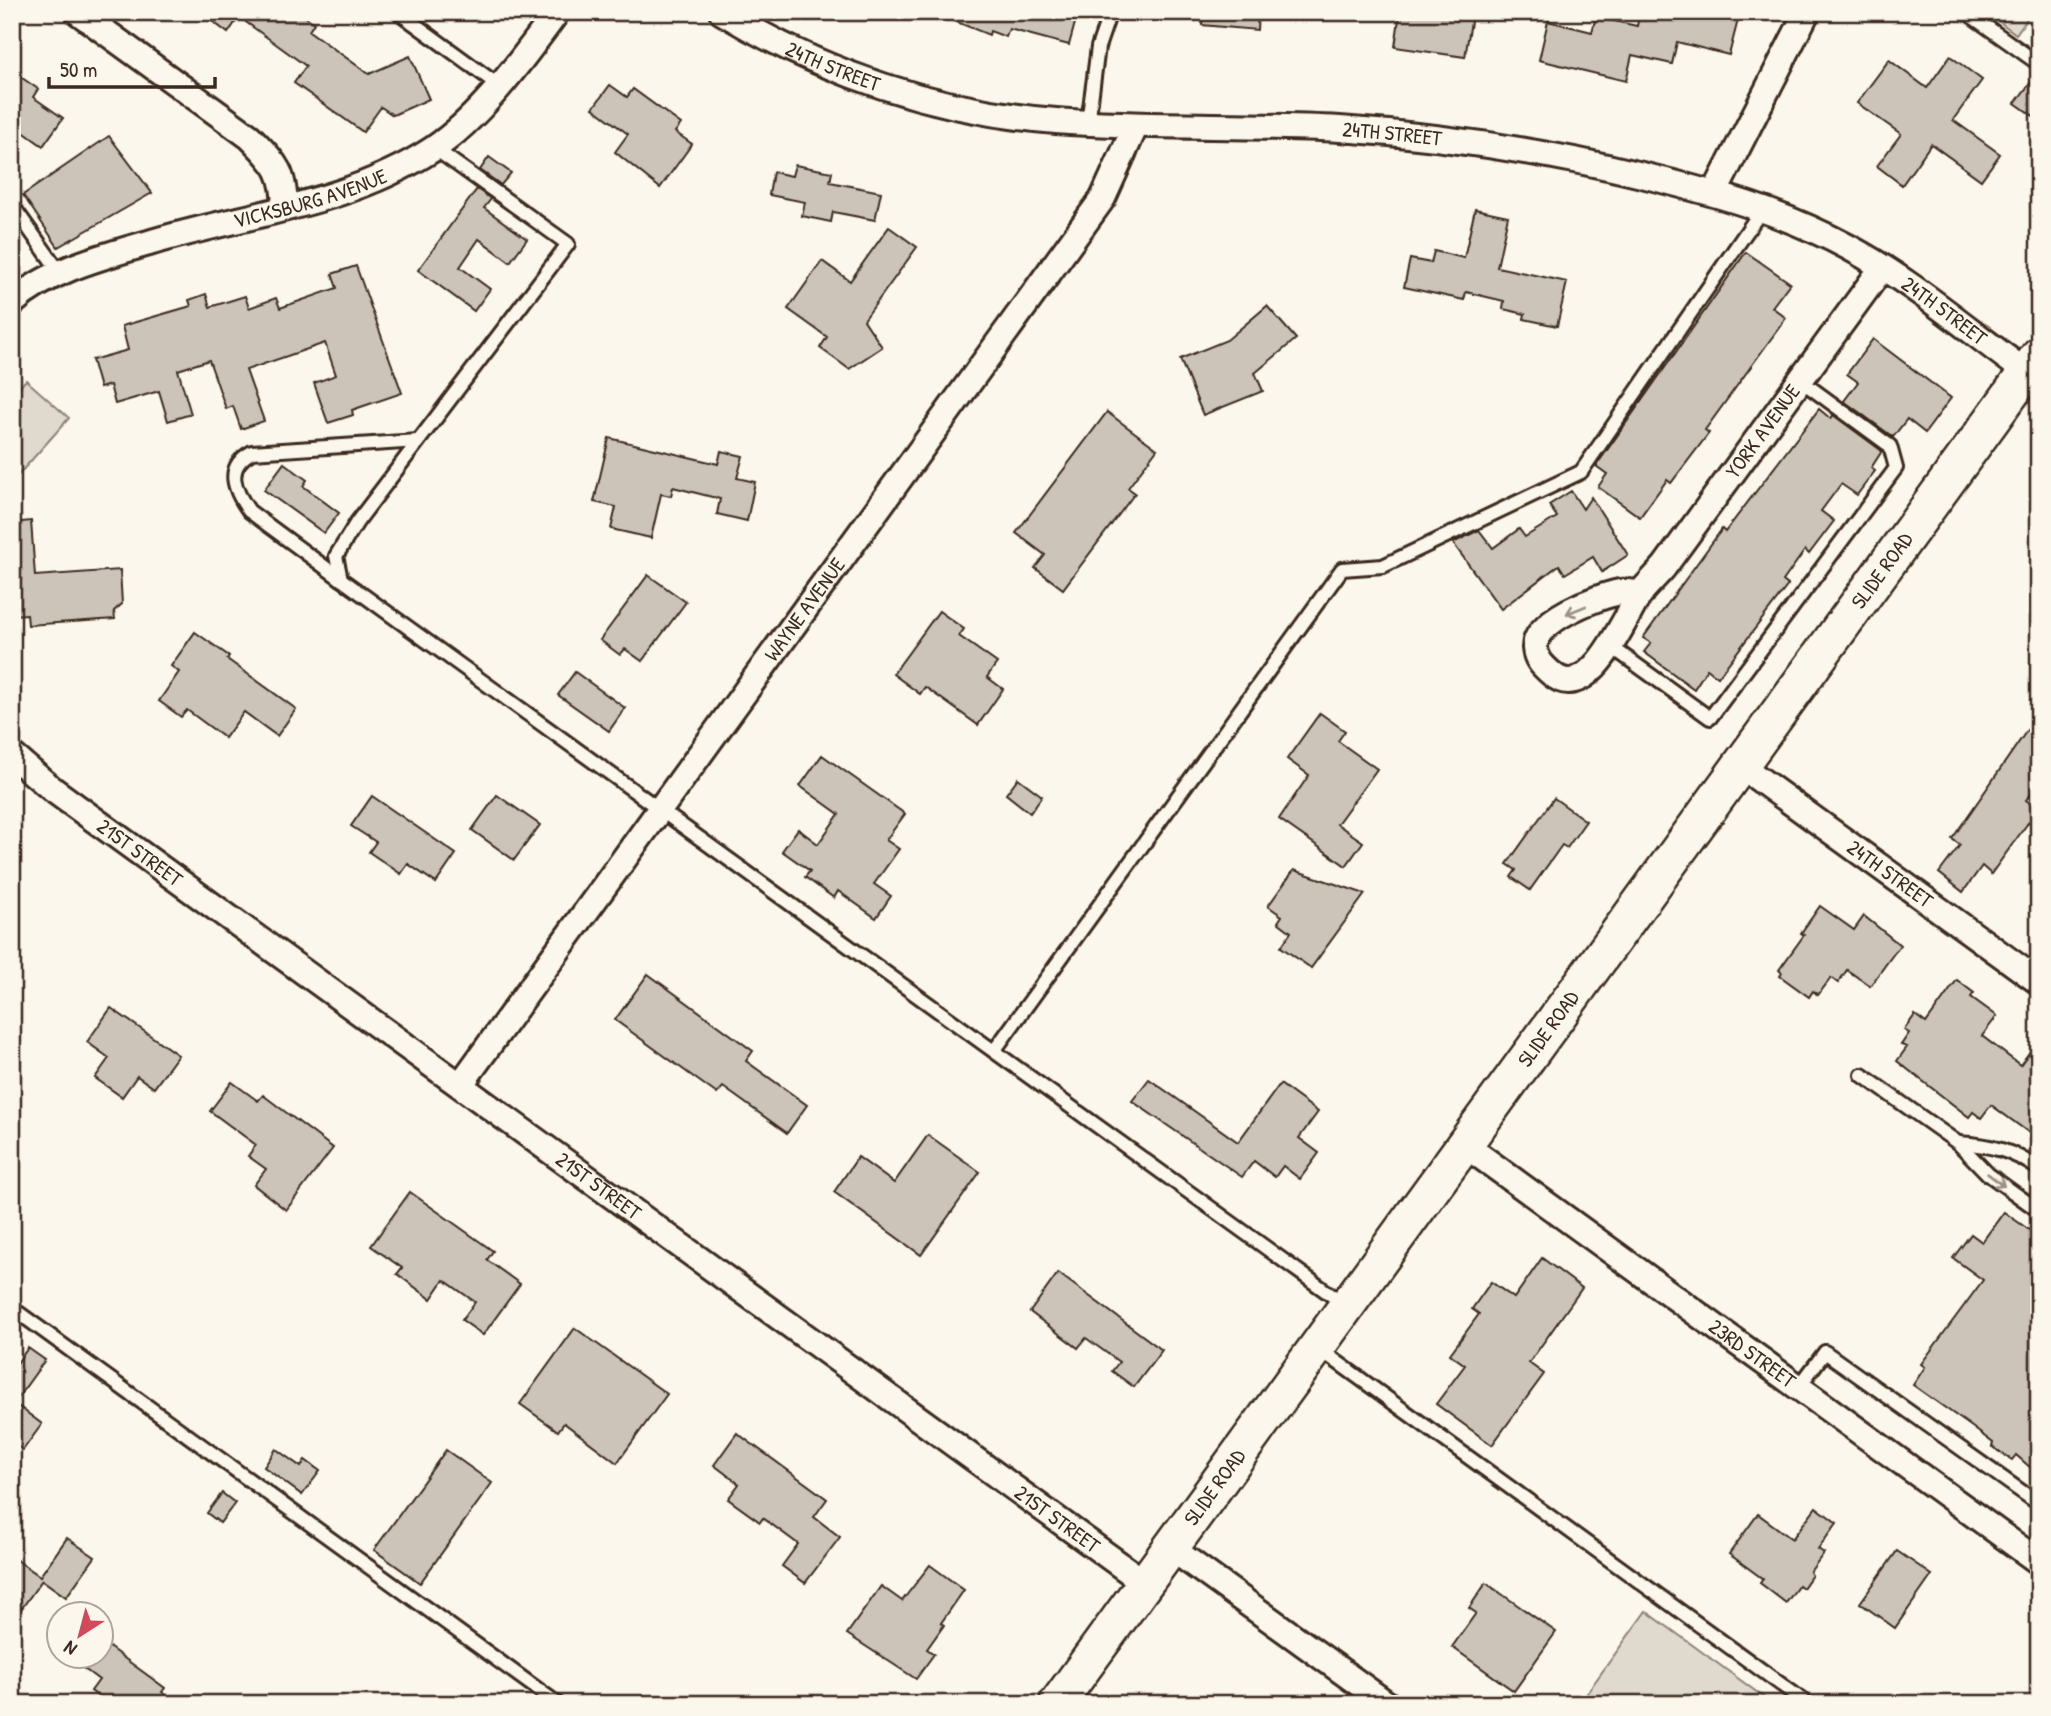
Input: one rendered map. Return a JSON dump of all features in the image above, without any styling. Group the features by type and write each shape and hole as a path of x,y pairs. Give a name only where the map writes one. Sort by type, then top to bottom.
{"main road":[{"name":"SLIDE ROAD","path":"1057,1704 2033,363"}],"street":[{"path":"78,12 250,137 272,160 284,180 285,208"},
{"name":"VICKSBURG AVENUE","path":"12,303 85,262 208,226 326,199 434,148 478,109 557,12"},
{"name":"24TH STREET","path":"723,12 767,39 845,74 914,95 990,113 1088,123 1340,129 1459,141 1552,153 1715,192 1808,227 1882,268 2033,363"},
{"path":"1715,192 1807,12"},
{"name":"WAYNE AVENUE","path":"461,1084 1103,198 1136,125"},
{"name":"YORK AVENUE","path":"1641,593 1620,592 1556,618 1538,633 1535,643 1539,662 1558,679 1567,682 1578,680 1589,673 1628,619 1641,593 1664,567 1882,268"},
{"name":"21ST STREET","path":"12,755 52,789 1146,1583"},
{"name":"24TH STREET","path":"1741,766 2039,982"},
{"name":"21ST STREET","path":"12,780 52,789"},
{"name":"23RD STREET","path":"1465,1145 2039,1562"},
{"path":"1171,1548 1387,1704"}],"lane":[{"path":"398,12 498,85"},
{"path":"1088,123 1098,47 1110,12"},
{"path":"1966,12 2039,64"},
{"path":"341,579 337,556 357,522 568,244 434,148"},
{"path":"12,205 61,274"},
{"path":"994,1051 1342,569 1383,566 1581,472 1763,208"},
{"path":"1609,645 1710,718 1896,468 1890,446 1800,380"},
{"path":"418,441 252,452 243,457 234,469 233,479 239,497 249,511 1347,1307"},
{"path":"1863,1075 1958,1143 1988,1174 2039,1211"},
{"path":"1958,1143 1994,1145 2020,1155 2039,1169"},
{"path":"12,1308 558,1704"},
{"path":"1317,1348 1808,1704"},
{"path":"1798,1388 1825,1352 2039,1504"}],"shaded area":[{"path":"1986,12 2032,12 2016,34"},
{"path":"26,380 69,418 12,482 12,395"},
{"path":"1646,1611 1773,1704 1579,1704"}],"building":[{"path":"200,12 299,12 314,23 309,31 369,74 410,56 429,99 393,115 381,107 363,132 294,83 306,66 239,17 228,33"},
{"path":"932,12 1078,12 1069,45 1009,29 1006,37 990,31 989,35"},
{"path":"1203,12 1258,12 1257,30 1202,25"},
{"path":"1400,12 1472,16 1465,57 1395,47"},
{"path":"1640,12 1740,12 1729,55 1677,42 1672,64 1632,55 1626,81 1539,60 1548,21 1592,32 1596,17 1637,26"},
{"path":"1950,56 1982,80 1953,120 2000,154 1981,180 1931,144 1902,185 1877,166 1901,134 1857,103 1889,60 1927,88"},
{"path":"12,71 38,89 33,97 63,118 43,146 12,124"},
{"path":"2039,73 2039,120 2015,103"},
{"path":"610,85 627,97 633,89 681,124 675,132 692,144 660,188 615,152 628,134 593,108"},
{"path":"109,136 152,193 58,247 23,195"},
{"path":"489,157 511,173 501,185 480,170"},
{"path":"795,165 832,172 830,182 881,192 875,220 833,212 831,222 802,216 805,202 769,195 773,172 792,176"},
{"path":"477,189 491,199 484,208 527,239 510,262 479,239 460,267 490,289 474,311 418,270"},
{"path":"1475,209 1508,216 1497,267 1567,282 1557,326 1524,319 1525,314 1503,309 1504,301 1466,292 1464,300 1404,287 1410,259 1431,263 1434,251 1464,258"},
{"path":"889,227 917,247 864,320 882,347 849,369 820,348 827,337 788,309 822,261 850,281"},
{"path":"1746,252 1790,283 1772,307 1786,318 1705,430 1709,433 1671,483 1667,480 1640,517 1598,487 1607,474 1596,466"},
{"path":"356,266 402,393 352,410 353,415 328,423 314,383 336,375 325,343 246,370 264,421 241,429 233,406 226,409 209,360 178,370 191,414 168,421 159,391 115,404 110,385 100,388 92,360 128,350 122,326 191,306 189,300 206,294 210,307 245,296 249,308 276,298 280,308 337,288 332,274"},
{"path":"1267,306 1296,339 1255,373 1263,391 1203,415 1180,359 1227,340"},
{"path":"1873,339 1951,398 1925,433 1907,419 1893,437 1844,401 1858,382 1847,374"},
{"path":"1819,409 1831,419 1833,415 1882,451 1871,468 1875,471 1857,495 1841,484 1821,511 1834,521 1809,554 1805,550 1783,581 1788,585 1718,677 1707,669 1694,689 1644,652 1651,643 1643,638 1722,529 1725,532"},
{"path":"1107,412 1157,449 1128,488 1135,493 1063,589 1035,568 1045,555 1016,533"},
{"path":"609,438 718,464 721,451 743,456 737,478 755,482 747,521 717,514 720,499 673,487 671,496 661,494 651,538 611,529 616,507 594,502"},
{"path":"284,463 307,480 303,486 339,513 324,533 264,490"},
{"path":"1571,491 1583,509 1591,497 1628,555 1602,572 1593,557 1565,574 1559,565 1501,609 1453,543 1479,530 1493,548 1519,529 1525,537 1557,517 1549,505"},
{"path":"31,521 35,576 120,570 122,604 114,611 115,619 28,625 27,614 12,615 12,523"},
{"path":"648,575 686,602 642,661 625,649 620,655 600,640"},
{"path":"939,611 964,629 959,636 997,663 987,677 1003,689 978,725 925,687 920,694 893,674"},
{"path":"195,632 296,709 277,736 244,712 225,738 187,710 181,717 159,701 179,672 171,666"},
{"path":"575,672 625,708 609,731 558,695"},
{"path":"1320,713 1345,731 1338,741 1377,769 1337,824 1363,842 1346,866 1279,819 1309,775 1287,759"},
{"path":"2039,713 2039,783 2026,800 2038,809 1991,874 1982,866 1963,892 1939,873 1960,845 1952,839"},
{"path":"822,755 905,814 886,840 899,849 874,884 891,896 876,918 838,891 834,898 805,877 810,871 782,851 798,829 818,844 839,814 800,786"},
{"path":"1018,778 1042,796 1030,813 1006,794"},
{"path":"497,795 540,825 514,860 472,830"},
{"path":"372,796 456,854 436,883 408,864 401,874 369,852 376,842 351,826"},
{"path":"1554,798 1586,821 1567,848 1562,845 1530,890 1511,877 1516,870 1507,864"},
{"path":"1294,870 1365,894 1311,968 1281,947 1291,932 1278,922 1282,916 1268,906"},
{"path":"1820,906 1854,930 1864,916 1900,945 1870,986 1847,970 1838,983 1831,978 1818,995 1813,991 1809,997 1780,976 1782,973 1779,970 1804,935 1801,933"},
{"path":"648,974 753,1051 746,1061 807,1105 787,1133 723,1087 717,1094 615,1020"},
{"path":"1957,980 1974,993 1971,997 1997,1016 1982,1036 2020,1065 2039,1039 2039,1140 1991,1105 1981,1118 1973,1112 1969,1117 1897,1061 1907,1047 1901,1045 1909,1033 1904,1030 1915,1015 1926,1023"},
{"path":"111,1008 178,1055 154,1088 137,1076 122,1097 95,1078 109,1058 87,1042"},
{"path":"1149,1079 1238,1142 1280,1084 1318,1112 1299,1138 1319,1153 1300,1179 1283,1166 1275,1177 1254,1161 1242,1177 1132,1101"},
{"path":"232,1082 258,1101 263,1095 333,1148 286,1210 254,1185 266,1169 248,1156 256,1145 210,1111"},
{"path":"928,1135 980,1172 921,1255 834,1192 858,1157 894,1183"},
{"path":"410,1192 493,1251 487,1260 520,1284 483,1335 462,1320 475,1302 444,1280 431,1299 397,1274 402,1268 371,1246"},
{"path":"2004,1212 2039,1237 2039,1475 2016,1455 2012,1460 1992,1447 1993,1443 1913,1385 1925,1367 1921,1364 1983,1280 1953,1258 1971,1234 1982,1242"},
{"path":"1542,1258 1582,1288 1529,1363 1544,1374 1492,1445 1436,1404 1465,1365 1450,1354 1479,1314 1472,1309 1491,1282 1514,1298"},
{"path":"1058,1273 1162,1350 1134,1387 1112,1371 1119,1362 1086,1338 1078,1348 1030,1312"},
{"path":"575,1328 667,1394 617,1463 564,1423 558,1431 520,1404"},
{"path":"28,1348 45,1360 14,1403 42,1424 23,1450 12,1443 12,1370"},
{"path":"737,1433 827,1499 814,1517 840,1537 805,1583 782,1566 798,1544 763,1518 760,1522 728,1499 739,1484 714,1465"},
{"path":"276,1449 301,1467 305,1460 320,1471 302,1495 264,1467"},
{"path":"446,1450 492,1483 420,1583 374,1550"},
{"path":"222,1493 235,1503 220,1523 207,1513"},
{"path":"1816,1507 1837,1523 1818,1549 1824,1553 1810,1572 1812,1575 1803,1588 1799,1585 1786,1603 1760,1583 1763,1579 1729,1554 1758,1514 1792,1539"},
{"path":"67,1538 95,1557 66,1597 42,1580 12,1622 12,1557 40,1576"},
{"path":"1897,1551 1932,1575 1895,1628 1860,1603"},
{"path":"930,1565 964,1590 941,1623 944,1625 927,1649 934,1654 916,1679 847,1634 881,1586 902,1601"},
{"path":"1486,1583 1556,1632 1514,1691 1452,1647 1476,1613 1469,1608"},
{"path":"116,1652 165,1688 162,1692 178,1704 108,1704 91,1691 99,1680 86,1670 116,1670"}]}
